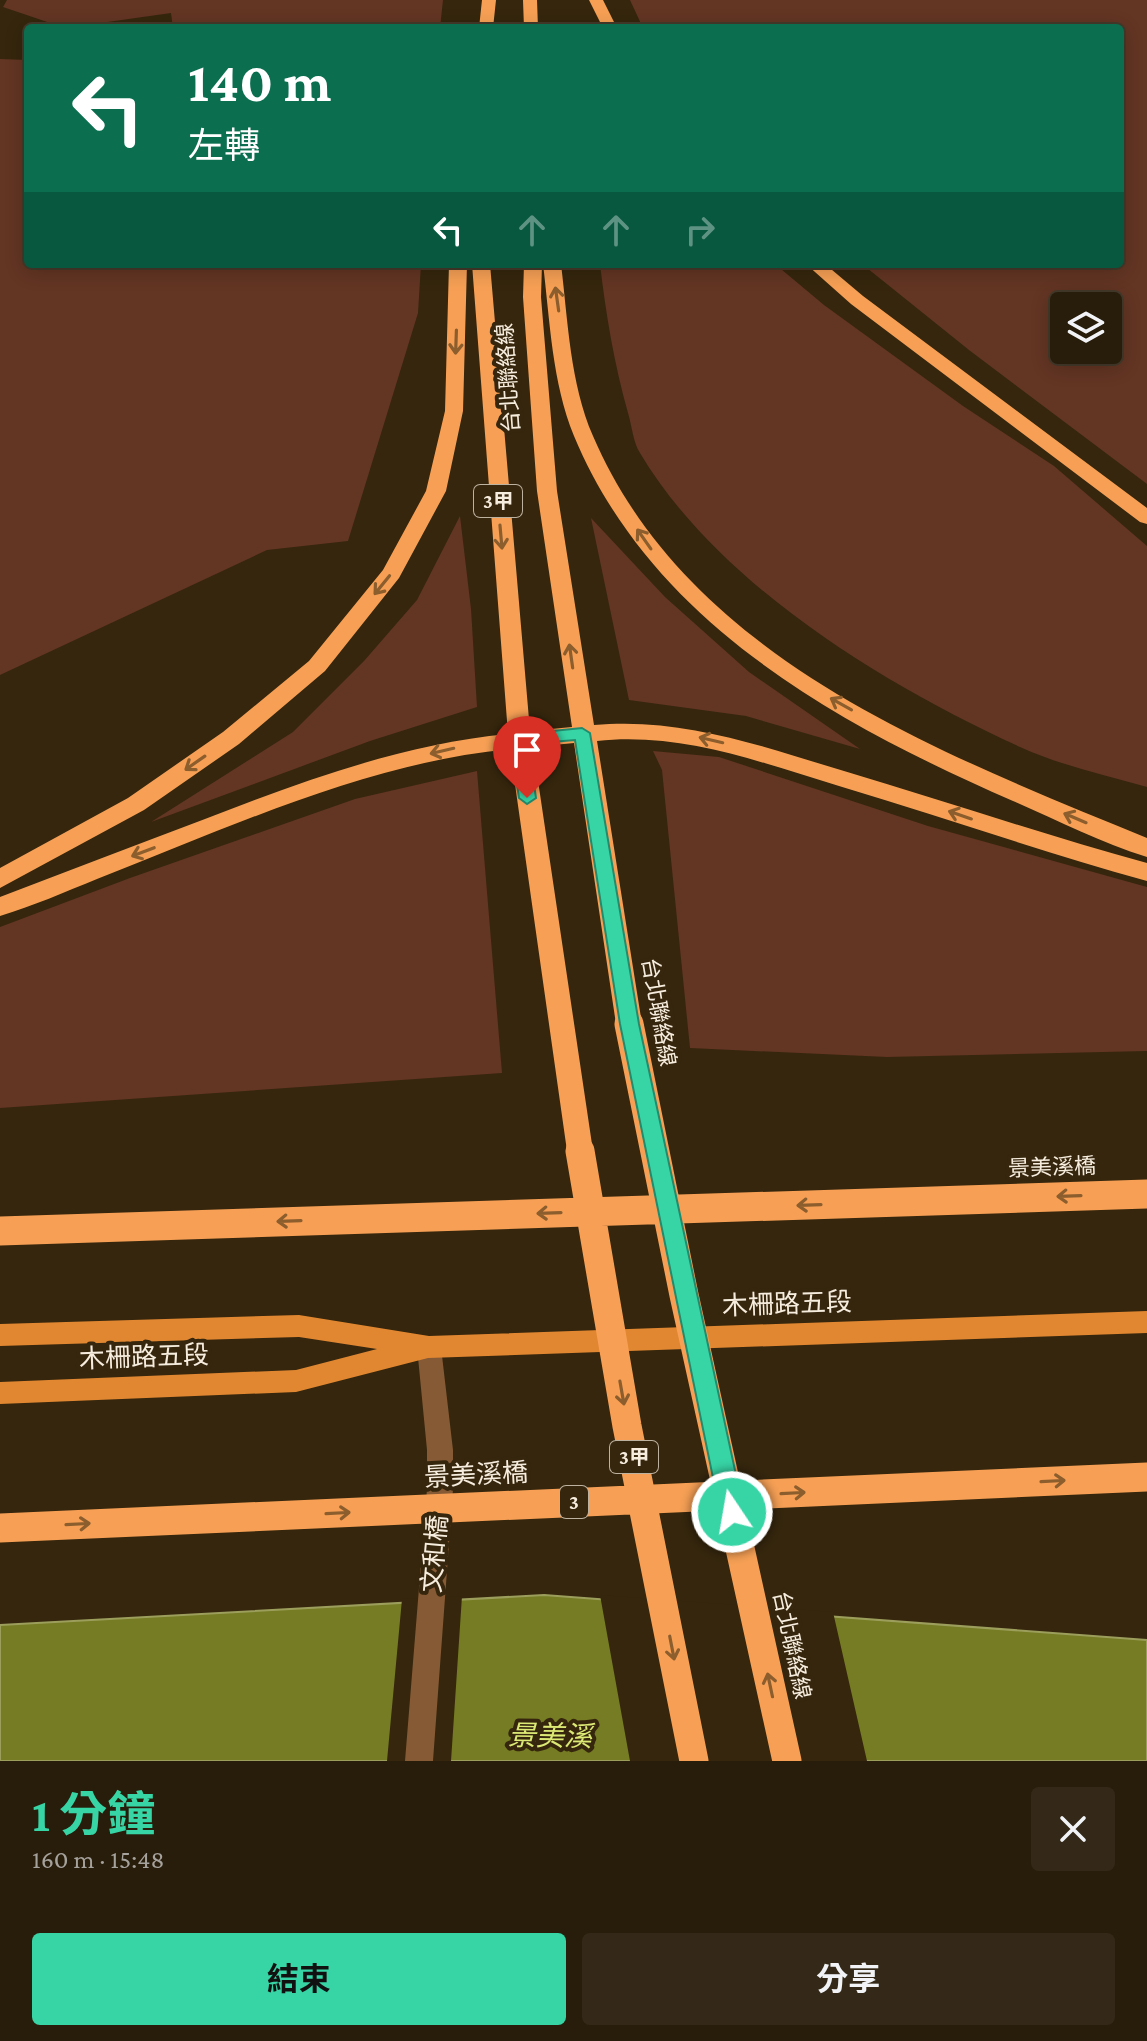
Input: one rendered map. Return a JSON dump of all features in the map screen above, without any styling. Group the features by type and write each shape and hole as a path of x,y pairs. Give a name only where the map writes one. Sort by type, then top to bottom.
{"highway":[{"path":"486,24 489,0"},
{"path":"530,0 531,24"},
{"path":"596,0 608,24"},
{"path":"0,879 136,804 231,738 317,666 392,573 436,491 454,411 458,268"},
{"name":"台北聯絡線","path":"481,268 519,739 580,1151 627,1426 694,1761"},
{"name":"台北聯絡線","path":"533,268 532,297 547,491 629,1024 684,1295 787,1761"},
{"path":"553,268 568,386 584,437 615,499 657,559 712,616 800,682 916,746 1145,864"},
{"path":"820,268 857,300 1147,518"},
{"path":"0,907 259,807 377,766 462,746 635,729 734,746 1145,864"},
{"name":"景美溪橋","path":"0,1231 1147,1194"},
{"name":"景美溪橋","path":"0,1528 1147,1477"}],"main road":[{"name":"木柵路五段","path":"0,1335 299,1326 429,1347 1147,1322"},
{"name":"木柵路五段","path":"0,1393 296,1381 429,1347"}],"street":[{"name":"文和橋","path":"419,1761 440,1489 429,1347"}],"shaded area":[{"path":"7,0 443,0 440,24 172,24 171,13 93,24 53,24 3,7"},
{"path":"630,0 1147,0 1147,484 969,350 867,268 1124,268 1124,24 641,24"},
{"path":"0,59 24,60 24,268 421,268 418,313 348,541 267,550 0,675"},
{"path":"601,268 780,268 824,305 963,406 1054,466 1147,546 1147,787 1035,753 968,722 861,661 808,626 759,587 713,545 673,501 640,453 608,320"},
{"path":"460,516 471,609 477,707 370,741 151,822 293,732 364,661 417,600"},
{"path":"591,518 665,597 749,672 860,749 746,716 629,700"},
{"path":"653,751 719,757 928,826 1147,887 1147,1051 887,1057 690,1048 662,770"},
{"path":"477,771 502,1073 0,1108 0,927 355,799"}],"water":[{"name":"景美溪","path":"544,1595 1147,1640 1147,1761 0,1761 0,1625"}],"pier":[{"path":"600,1595 833,1612 867,1761 630,1761"},
{"path":"462,1596 451,1761 387,1761 402,1599"}],"route":[{"path":"527,798 519,739 582,733 629,1024 732,1512"}]}
